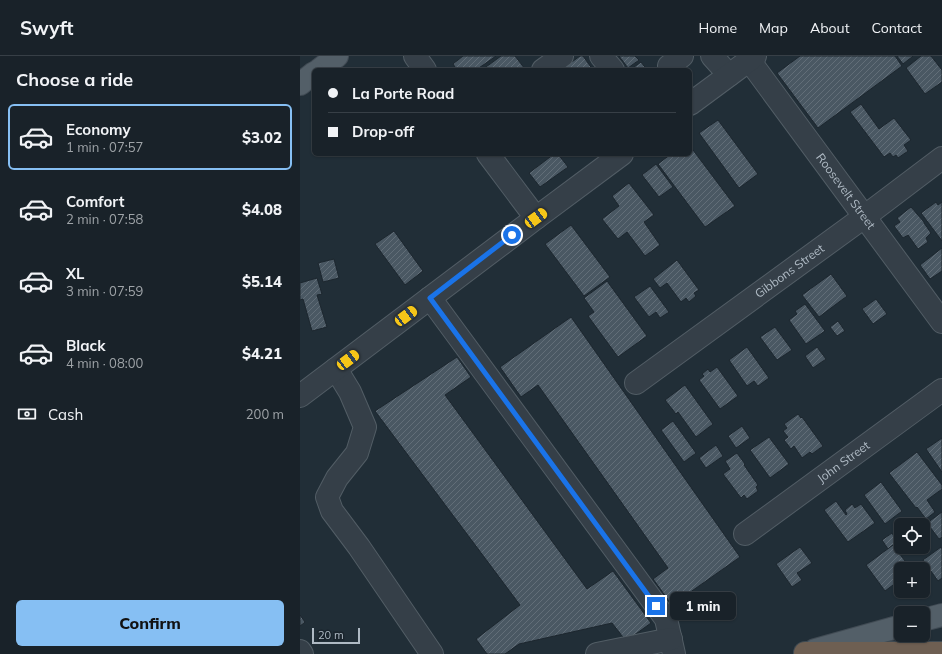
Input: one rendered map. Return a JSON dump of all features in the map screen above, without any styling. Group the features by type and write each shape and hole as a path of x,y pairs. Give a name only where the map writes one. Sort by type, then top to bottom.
{"highway":[{"path":"802,653 942,653"}],"main road":[{"path":"321,68 338,56"},
{"path":"300,84 312,75"},
{"path":"930,618 942,614"},
{"path":"802,653 894,628"}],"street":[{"path":"415,56 424,68"},
{"path":"546,68 562,56"},
{"path":"601,56 611,68"},
{"path":"670,68 669,66 682,56"},
{"path":"712,56 729,75"},
{"path":"692,99 752,58"},
{"name":"Roosevelt Street","path":"752,58 864,217 942,322"},
{"path":"490,156 536,218"},
{"path":"302,391 336,369 619,156"},
{"name":"Gibbons Street","path":"636,383 864,217 942,158"},
{"path":"430,298 666,619 673,647 597,654"},
{"path":"336,369 350,392 365,427 357,453 337,478 327,497 332,511 363,553 432,654"},
{"name":"John Street","path":"745,534 942,390"},
{"path":"300,650 302,654"}],"building":[{"path":"463,56 496,56 479,68 456,68 453,64"},
{"path":"501,56 515,56 524,68 485,68"},
{"path":"580,56 583,56 592,68 564,68"},
{"path":"619,56 635,56 639,60 628,68"},
{"path":"800,56 895,56 902,66 818,128 777,73"},
{"path":"897,56 913,56 903,64"},
{"path":"921,56 931,56 942,70 942,82 925,94 906,68"},
{"path":"641,62 646,68 633,68"},
{"path":"861,104 879,129 894,118 911,140 904,145 908,151 898,158 896,155 893,157 890,153 884,157 850,112"},
{"path":"718,120 758,174 739,188 699,133"},
{"path":"692,149 735,206 705,227 658,164 668,156 692,156"},
{"path":"551,156 560,156 568,167 540,187 529,173"},
{"path":"656,164 673,187 659,197 642,175"},
{"path":"629,183 654,215 644,222 660,245 645,256 627,232 618,239 602,219 619,206 612,196"},
{"path":"936,202 938,205 942,202 942,241 921,213"},
{"path":"911,207 931,233 926,238 928,242 918,249 908,235 903,238 894,226 900,222 897,218"},
{"path":"571,225 610,277 584,296 545,244"},
{"path":"394,231 423,271 405,285 375,244"},
{"path":"942,248 942,271 930,279 920,265"},
{"path":"334,259 339,278 323,282 318,263"},
{"path":"677,260 699,290 694,293 696,296 689,302 686,298 681,302 667,283 660,288 653,279"},
{"path":"831,274 847,296 819,317 802,295"},
{"path":"317,278 322,294 317,295 327,327 312,331 303,299 300,300 300,283"},
{"path":"607,281 647,336 618,357 588,316 594,312 584,298"},
{"path":"650,286 669,312 660,318 656,312 649,317 634,297"},
{"path":"876,299 887,314 873,324 862,309"},
{"path":"805,304 825,331 806,344 789,320 797,314 795,311"},
{"path":"571,317 740,557 672,605 653,579 668,568 538,385 521,397 500,367"},
{"path":"838,321 845,331 837,336 830,327"},
{"path":"775,327 792,350 777,360 760,337"},
{"path":"747,347 769,378 758,386 754,381 747,386 729,360"},
{"path":"817,347 826,359 813,368 805,356"},
{"path":"457,357 471,377 445,395 587,589 613,571 651,623 626,641 612,623 519,644 505,654 487,654 476,639 520,605 375,411"},
{"path":"717,367 738,396 720,409 699,380 704,376 702,374 708,369 710,372"},
{"path":"685,385 713,424 696,437 678,412 676,414 665,400"},
{"path":"798,414 801,418 802,417 823,446 812,454 810,452 802,458 794,446 791,449 784,440 788,437 783,431 787,428 784,424"},
{"path":"673,421 696,453 684,462 661,430"},
{"path":"742,426 750,438 736,448 728,436"},
{"path":"769,437 789,464 770,478 750,450"},
{"path":"942,438 942,472 926,449"},
{"path":"716,445 723,456 706,468 699,458"},
{"path":"917,452 942,485 942,489 927,500 935,512 925,518 889,473"},
{"path":"737,453 758,485 756,487 758,491 747,499 744,495 741,498 723,474 730,469 725,461"},
{"path":"881,482 902,511 885,524 864,495"},
{"path":"836,501 846,515 845,510 852,504 855,508 861,504 875,523 848,542 824,510"},
{"path":"942,512 942,537 939,539 930,527 930,521"},
{"path":"892,533 894,537 894,544 888,549 882,540"},
{"path":"893,545 894,554 900,554 906,562 894,562 894,584 885,591 866,565"},
{"path":"800,547 812,563 797,573 802,580 792,587 776,564"},
{"path":"941,547 942,578 938,581 930,570 930,562 924,562 923,560"},
{"path":"300,615 305,622 300,626"}],"route":[{"path":"512,235 430,298 656,606"}]}
